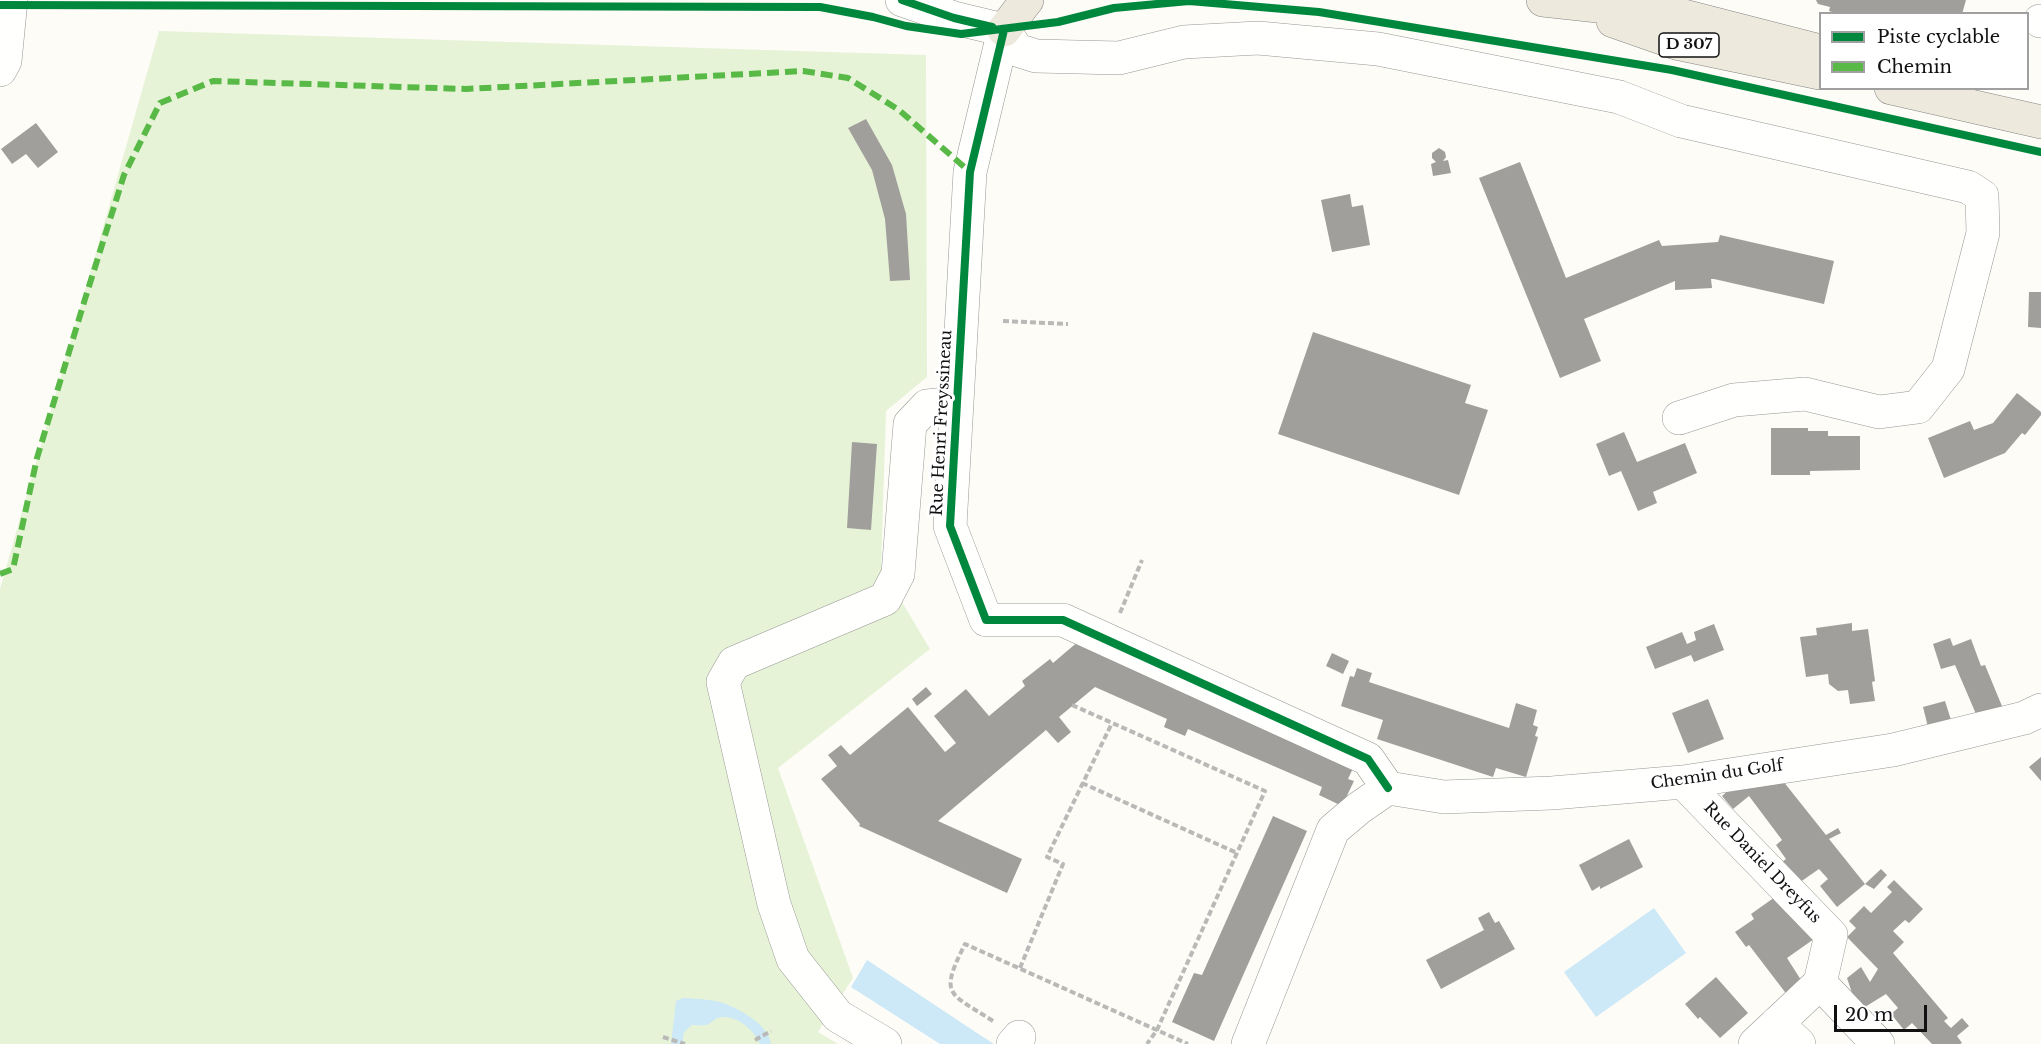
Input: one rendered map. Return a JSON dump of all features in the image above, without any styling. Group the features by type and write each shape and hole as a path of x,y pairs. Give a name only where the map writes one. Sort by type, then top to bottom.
{"main road":[{"path":"1004,30 1027,0"},
{"name":"D 307","path":"1551,2 1680,15 1819,50"},
{"name":"D 307","path":"1551,2 1676,43 1819,73"},
{"path":"1900,90 2041,122"},
{"path":"1978,90 2041,106"}],"street":[{"path":"0,70 5,61 10,0"},
{"path":"902,0 954,18 1004,30 1017,50 1036,56 1119,58 1184,42 1258,38 1378,49 1619,97 1681,121 1968,187 1982,196 1983,234 1948,369 1918,407 1879,412 1805,394 1734,400 1679,418"},
{"name":"Rue Henri Freyssineau","path":"1004,30 970,172 950,526 986,620 1062,620 1368,759 1388,788"},
{"path":"885,1044 838,1016 793,959 774,904 723,682 734,663 885,599 898,574 910,424 927,406 957,403"},
{"name":"Chemin du Golf","path":"1388,788 1444,797 1552,793 1683,782 1893,750 2024,718 2041,711"},
{"name":"Rue Daniel Dreyfus","path":"1683,782 1831,935 1820,983"},
{"path":"1248,1044 1333,830 1388,788"},
{"path":"1777,1037 1820,983 1878,1044"}],"path":[{"path":"1004,321 1068,324"},
{"path":"1109,641 1142,560"},
{"path":"1072,705 1265,791 1157,1030 1147,1044"},
{"path":"1020,968 1063,864 1047,857 1112,723"},
{"path":"1082,783 1237,853"},
{"path":"1016,1040 955,996 949,986 951,972 965,944 1188,1044"},
{"path":"754,1040 771,1031"},
{"path":"663,1037 685,1044"}],"green space":[{"path":"159,31 926,55 927,377 886,411 881,567 930,649 778,768 853,978 818,1032 838,1044 0,1044 0,589"}],"water":[{"path":"1654,908 1686,953 1596,1017 1564,972"},
{"path":"867,960 994,1044 940,1044 851,987"},
{"path":"683,998 716,1001 740,1011 760,1025 771,1044 760,1044 749,1028 737,1020 724,1017 706,1025 692,1025 684,1032 682,1044 671,1044 676,1001"}],"building":[{"path":"1816,0 1966,0 1963,12 1832,12 1829,11 1830,7 1818,4"},
{"path":"866,119 892,165 906,214 910,280 890,281 885,219 872,170 848,128"},
{"path":"36,123 58,152 38,168 26,154 12,164 1,149"},
{"path":"1439,148 1445,152 1446,157 1443,161 1448,160 1451,173 1433,176 1431,164 1436,162 1432,158 1432,153"},
{"path":"1520,162 1566,278 1659,240 1662,246 1718,242 1720,235 1834,261 1824,304 1714,279 1711,279 1712,288 1675,290 1675,281 1584,319 1601,361 1560,378 1479,178"},
{"path":"1350,194 1352,207 1363,205 1370,245 1332,252 1321,200"},
{"path":"2029,292 2041,292 2041,328 2028,327"},
{"path":"1313,332 1471,385 1465,403 1488,410 1459,495 1278,434"},
{"path":"2017,393 2041,412 2025,435 2022,433 2005,453 1944,478 1928,438 1970,421 1974,430 1993,423"},
{"path":"1771,428 1808,428 1808,431 1828,431 1828,436 1860,436 1860,470 1810,471 1810,475 1771,475"},
{"path":"1624,432 1637,462 1685,443 1697,473 1653,492 1657,503 1638,511 1621,471 1609,476 1596,444"},
{"path":"852,442 877,444 871,530 847,528"},
{"path":"1852,623 1852,631 1868,629 1875,681 1872,682 1875,701 1850,704 1848,690 1838,691 1829,684 1828,674 1806,677 1800,637 1817,635 1816,628"},
{"path":"1714,624 1724,650 1694,662 1691,655 1655,669 1646,647 1682,632 1687,644 1696,640 1694,632"},
{"path":"1950,638 1953,646 1971,639 1981,666 1985,665 2004,711 1979,721 1955,665 1941,669 1933,644"},
{"path":"1080,640 1355,764 1348,779 1354,781 1342,806 1319,795 1322,787 1188,729 1185,736 1164,727 1167,719 1095,687 1059,717 1071,732 1058,743 1046,730 938,821 1022,859 1007,893 859,826 860,824 821,779 837,766 828,755 841,745 850,755 908,707 945,752 956,743 934,716 966,689 989,716 1025,686 1022,681 1050,659 1053,663"},
{"path":"1332,653 1349,661 1343,674 1326,666"},
{"path":"1357,668 1372,673 1369,682 1509,728 1516,703 1537,710 1533,725 1538,727 1535,736 1538,737 1526,777 1496,768 1493,777 1377,739 1383,720 1341,706 1350,676 1354,677"},
{"path":"926,687 932,694 917,706 912,699"},
{"path":"1708,699 1724,739 1688,753 1672,713"},
{"path":"1945,701 1951,720 1928,727 1923,707"},
{"path":"2041,757 2041,781 2029,767"},
{"path":"1779,776 1826,835 1838,828 1841,833 1829,839 1865,884 1837,907 1820,886 1828,879 1819,869 1793,887 1774,868 1786,859 1776,845 1782,840 1749,796 1733,809 1722,796 1730,789"},
{"path":"1273,816 1307,831 1214,1041 1172,1022 1194,973 1202,975"},
{"path":"1629,839 1643,867 1592,891 1579,865"},
{"path":"1881,869 1887,875 1874,889 1865,884"},
{"path":"1894,880 1923,909 1909,923 1905,920 1893,931 1904,942 1893,953 1948,1018 1944,1021 1951,1028 1962,1018 1969,1026 1957,1036 1962,1043 1960,1044 1932,1044 1912,1023 1904,1030 1891,1014 1898,1008 1886,994 1860,1010 1852,993 1847,978 1861,967 1870,982 1878,969 1847,937 1856,928 1849,921 1864,906 1871,913 1892,892 1887,887"},
{"path":"1775,897 1814,939 1787,958 1801,980 1788,996 1749,945 1746,947 1735,932 1754,919 1751,914"},
{"path":"1489,912 1495,923 1499,921 1515,949 1441,989 1426,960 1484,930 1478,918"},
{"path":"1716,977 1748,1013 1720,1038 1685,1004"}],"marked path":[{"path":"0,574 13,569 37,458 124,175 160,103 213,81 466,89 803,71 848,78 899,110 970,172"}],"cycle path":[{"path":"902,0 954,18 992,27"},
{"path":"0,5 820,7 906,26 961,34 1058,22 1114,8 1189,1 1319,12 1672,70 2041,152"},
{"path":"1004,30 970,172 950,526 986,620 1063,620 1368,759 1388,788"}]}
